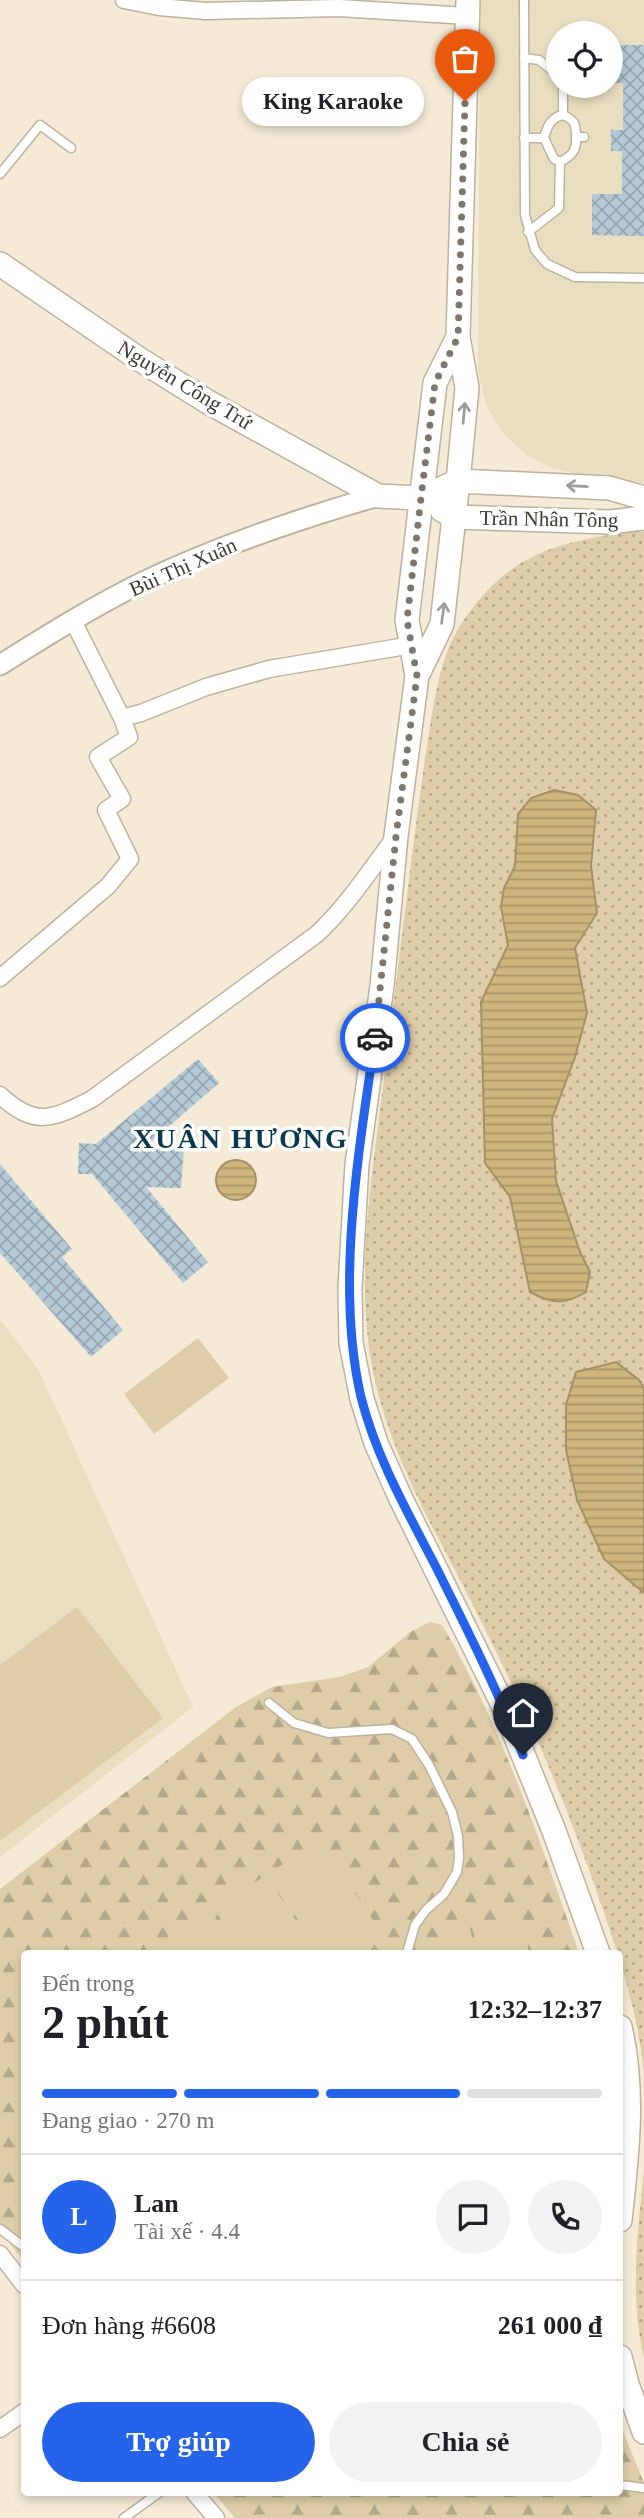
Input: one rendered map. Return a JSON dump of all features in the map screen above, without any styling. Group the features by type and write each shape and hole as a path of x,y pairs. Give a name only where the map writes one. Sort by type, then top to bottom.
{"main road":[{"path":"417,676 442,624 467,388 458,337 468,8"},
{"name":"Nguyễn Công Trứ","path":"0,264 139,359 208,402 378,496"},
{"path":"458,337 435,383 407,620 417,676 396,836 382,986 357,1164 350,1288 351,1343 362,1399 376,1443 503,1705 554,1831 597,1950"},
{"path":"421,498 458,481"},
{"name":"Trần Nhân Tông","path":"458,481 609,488 644,498"},
{"path":"378,496 421,498 454,517"},
{"name":"Trần Nhân Tông","path":"454,517 610,522 644,518"},
{"path":"623,2050 629,2116 623,2193"},
{"path":"623,2370 644,2432"}],"street":[{"path":"124,0 159,7 206,11 468,8"},
{"name":"Bùi Thị Xuân","path":"0,665 141,583 193,559 310,516 378,496"},
{"path":"0,978 108,886 130,859 106,810 122,799 98,757 129,737 73,621"},
{"path":"122,718 206,687 269,669 412,645"},
{"path":"0,1095 20,1111 40,1118 60,1115 92,1099 317,934 339,913 396,836"},
{"path":"0,2254 21,2281"},
{"path":"0,2428 21,2414"},
{"path":"197,2496 216,2518"}],"lane":[{"path":"524,0 525,215 535,250 547,264 575,277 644,278"},
{"path":"524,58 539,60 546,66"},
{"path":"563,98 563,115"},
{"path":"544,138 551,123 558,116 572,119 580,137 568,158 560,162"},
{"path":"0,174 40,125 71,148"},
{"path":"524,138 544,138"},
{"path":"544,138 554,159 560,162"},
{"path":"528,232 559,208 560,162"},
{"path":"270,1703 294,1723 328,1733 392,1729 412,1740 429,1765 452,1812 458,1836 459,1858 457,1872 444,1894 426,1910 415,1925 408,1950"},
{"path":"0,2229 21,2245"},
{"path":"623,2486 644,2488"},
{"path":"124,2518 154,2496"}],"shaded area":[{"path":"480,0 644,0 644,483 589,477 552,468 526,455 504,434 487,407 478,372"},
{"path":"554,790 578,795 596,810 591,866 597,913 575,948 587,1013 575,1057 552,1119 556,1181 580,1252 590,1272 586,1292 565,1301 552,1301 530,1292 510,1197 485,1163 481,1002 508,945 501,907 504,888 515,866 518,814 531,798"},
{"path":"236,1160 250,1166 256,1180 250,1194 236,1200 222,1194 216,1180 222,1166"},
{"path":"0,1320 38,1369 193,1707 0,1857"},
{"path":"616,1362 639,1380 644,1388 644,1593 604,1559 577,1500 566,1450 566,1405 576,1372"}],"green space":[{"path":"644,532 644,2073 638,2030 623,1972 623,1950 616,1950 562,1798 531,1727 395,1446 376,1385 366,1319 365,1285 371,1184 417,818 439,678 460,626 496,582 535,556 581,540"},
{"path":"198,1338 229,1378 154,1434 124,1394"},
{"path":"77,1607 163,1718 0,1841 0,1665"},
{"path":"430,1622 442,1625 464,1664 518,1785 578,1950 21,1950 21,2257 0,2231 0,1889 236,1707 272,1687 340,1677 368,1667 410,1632"},
{"path":"320,1840 382,1934 358,1950 318,1950 268,1874"},
{"path":"266,1875 315,1950 241,1950 214,1909"},
{"path":"211,1912 236,1950 161,1950 158,1945"},
{"path":"521,1917 528,1950 477,1950 473,1930"},
{"path":"470,1929 475,1950 424,1950 423,1941"},
{"path":"644,2168 644,2358 639,2334 636,2287 637,2240"},
{"path":"623,2431 644,2483 644,2518 235,2518 216,2496 623,2496"}],"building":[{"path":"623,45 644,45 644,236 592,235 592,194 622,194 622,151 611,151 611,130 623,130"},
{"path":"198,1059 219,1083 146,1146 184,1149 181,1188 146,1187 208,1262 183,1283 92,1174 78,1174 79,1143 96,1144"},
{"path":"0,1164 72,1249 62,1257 123,1330 91,1357 0,1253"}],"way so far":[{"path":"375,1038 396,836 417,676 407,620 421,498 435,383 458,337 465,101"}],"place":[{"name":"King Karaoke","path":"465,101"}],"district":[{"name":"XUÂN HƯƠNG","path":"241,1138"}],"route":[{"path":"375,1038 357,1164 350,1288 351,1343 362,1399 376,1443 401,1499 503,1705 523,1755"}]}
